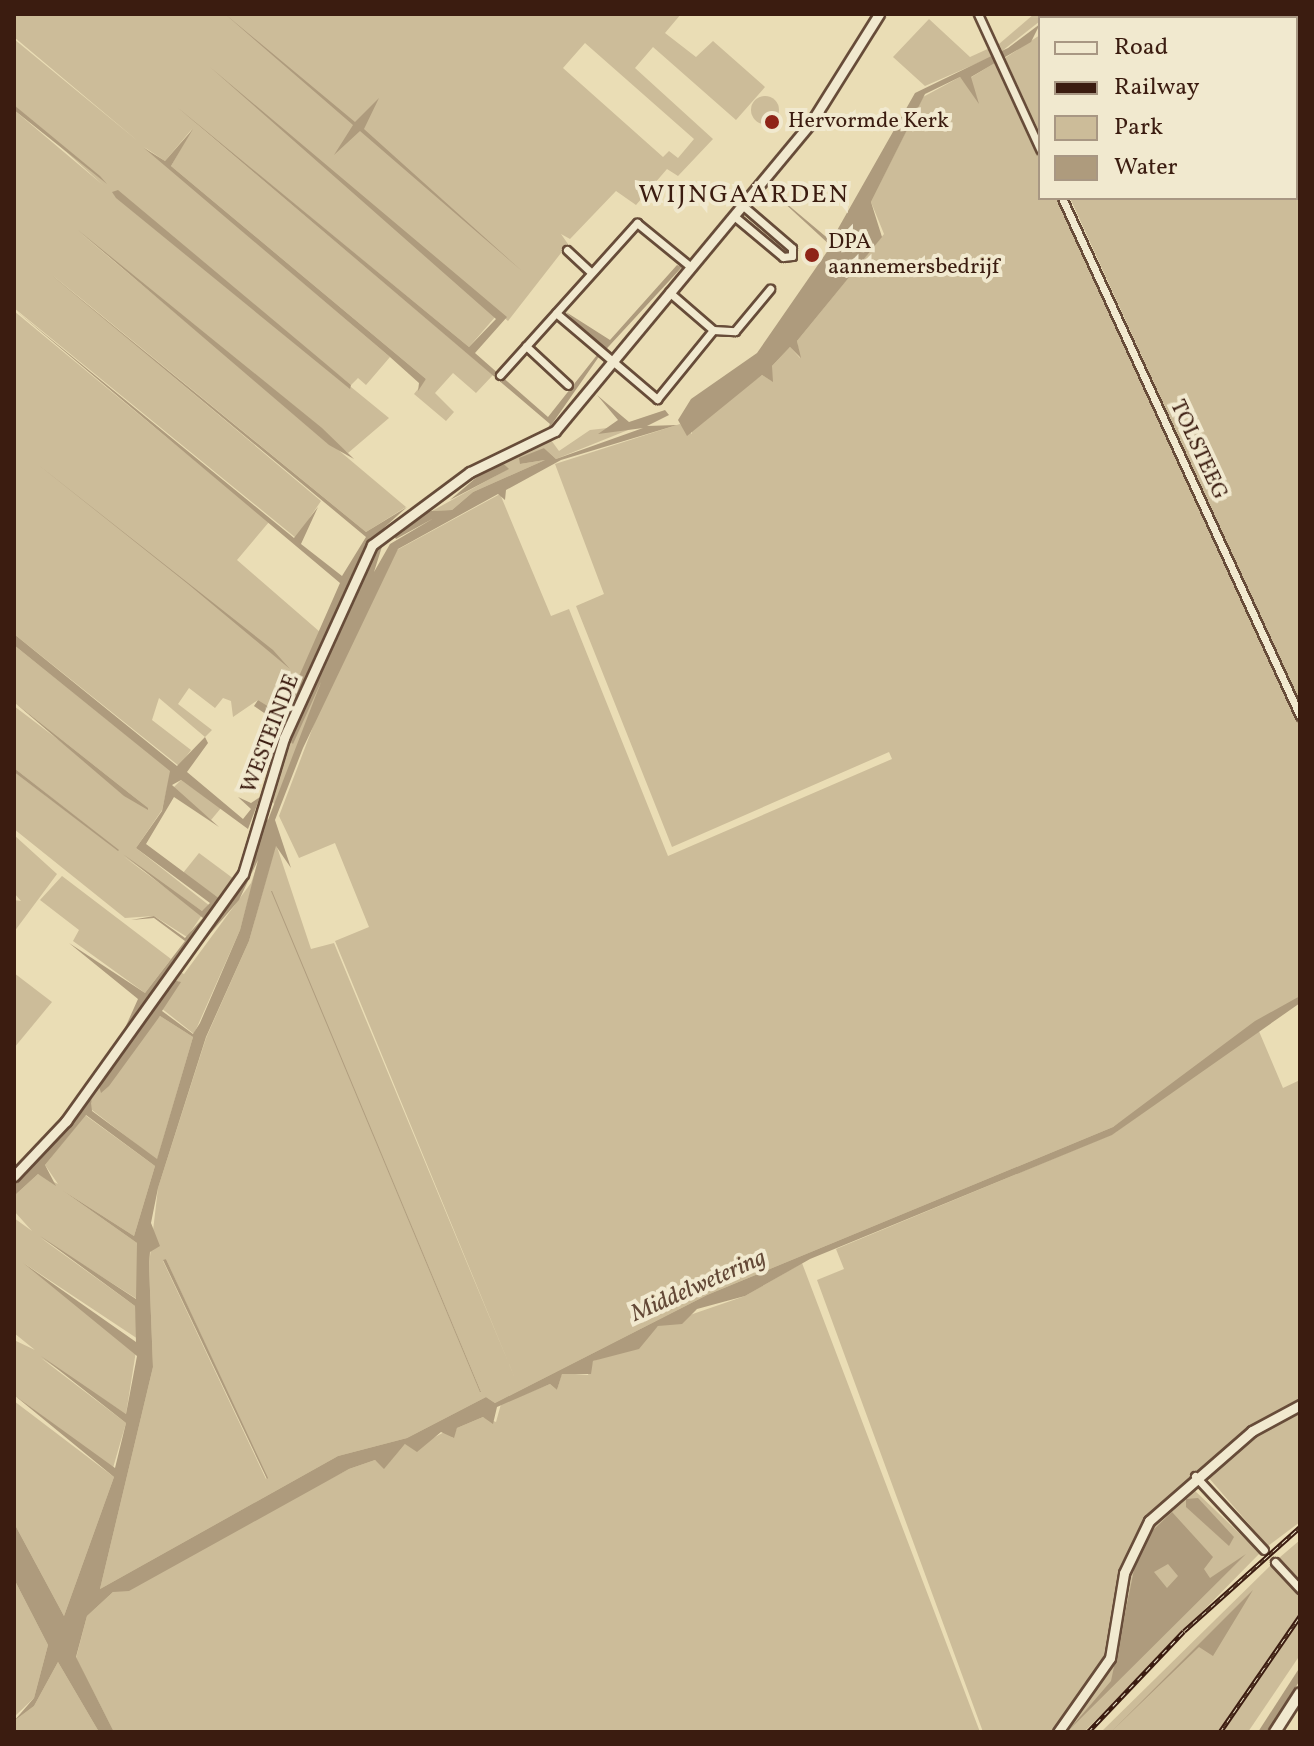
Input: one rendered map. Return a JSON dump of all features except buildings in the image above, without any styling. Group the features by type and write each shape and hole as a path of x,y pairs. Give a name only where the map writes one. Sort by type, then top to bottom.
{"main road":[{"path":"1275,1732 1300,1693"}],"street":[{"name":"WESTEINDE","path":"14,1176 66,1121 243,874 284,738 372,545 470,472 545,441 604,355 669,292 812,121 879,14"},
{"path":"978,14 1038,145"},
{"name":"TOLSTEEG","path":"1063,200 1300,716"},
{"path":"734,216 783,257 792,256 792,248 742,205"},
{"path":"500,375 637,223 691,267"},
{"path":"567,250 591,272"},
{"path":"669,292 713,330 735,331 770,289"},
{"path":"556,313 657,399 713,330"},
{"path":"526,346 568,385"},
{"path":"1058,1732 1110,1658 1124,1573 1142,1532 1195,1476 1300,1405"},
{"path":"1195,1476 1264,1550"},
{"path":"1275,1562 1300,1589"}],"green space":[{"path":"14,14 681,14 665,33 696,57 713,41 765,87 736,120 653,47 635,68 713,139 678,176 667,169 636,205 616,191 570,239 561,234 568,244 508,321 211,68 503,318 496,316 469,347 192,120 493,375 476,393 453,373 435,393 454,412 446,421 414,394 426,379 171,166 192,129 165,161 144,147 390,357 366,385 358,378 351,385 112,192 389,418 348,453 78,231 406,507 366,532 51,274 321,501 296,538 14,308 14,110 103,185 14,105 14,39 139,142 14,37","holes":["585,43 694,139 678,158 669,151 663,157 563,68"]},
{"path":"1034,14 1049,14 1038,16 1038,23 1002,51 999,44"},
{"path":"1181,14 1182,16 1060,16"},
{"path":"1300,14 1300,705 1071,200 1298,200 1298,16 1220,16"},
{"path":"929,19 970,57 992,47 996,55 925,86 893,57"},
{"path":"1038,36 1038,129 1005,58"},
{"path":"998,61 1038,154 1038,200 1059,200 1300,727 1300,996 1113,1127 707,1295 495,1403 486,1397 407,1438 338,1456 100,1589 153,1367 149,1265 158,1188 206,1038 249,941 276,844 311,949 334,943 516,1381 335,941 369,927 335,843 299,858 279,816 319,711 397,550 500,494 551,616 569,609 668,856 892,759 889,752 672,847 576,606 604,594 555,464 680,424 692,434 692,426 762,375 772,381 772,366 790,347 800,358 797,341 884,234 871,202 923,97 960,77 977,99 970,78","holes":["318,1003 481,1392 480,1391","166,1259 267,1478 163,1261"]},
{"path":"765,96 775,100 779,110 775,120 765,124 755,120 751,110 755,100"},
{"path":"14,311 269,522 237,560 320,632 282,716 258,700 233,717 231,701 223,698 215,708 189,688 178,704 212,730 205,737 159,698 152,720 191,750 179,766 14,634"},
{"path":"643,424 556,459 544,448 520,464 545,460 473,492 452,510 432,511 508,469 503,462 551,440 559,451 590,430"},
{"path":"14,645 171,771 162,810 136,848 210,906 202,911 123,856 202,915 187,937 154,916 125,918 14,829 14,772 118,850 14,768 14,706 148,808 14,702"},
{"path":"320,682 316,700 275,805 270,798 288,741"},
{"path":"181,780 221,808 211,820 173,788"},
{"path":"14,835 57,874 14,932 14,900 21,901 14,893"},
{"path":"199,853 234,879 220,899 183,873"},
{"path":"259,860 240,930 194,1034 161,1008 180,979 99,1086 160,1016 193,1037 157,1160 92,1110 92,1102 14,1183 178,971 184,974 251,883"},
{"path":"62,876 171,959 145,993 73,941 79,930 40,900"},
{"path":"14,973 52,1002 14,1048"},
{"path":"1258,1029 1283,1088 1300,1080 1300,1402 1254,1427 1147,1518 1125,1559 1108,1653 1053,1732 983,1732 817,1280 844,1269 836,1249 1113,1134"},
{"path":"85,1115 155,1166 134,1236 62,1190 137,1243 137,1299 41,1238 135,1306 138,1339 22,1262 136,1351 126,1414 41,1358 126,1423 113,1468 14,1395 14,1340 35,1350 14,1333 14,1218 32,1231 14,1211 14,1196 38,1174 58,1184 45,1165"},
{"path":"802,1263 980,1732 114,1732 76,1658 87,1616 113,1592 349,1469 375,1460 384,1468 405,1444 420,1445 448,1430 453,1438 457,1428 483,1417 496,1422 501,1404 550,1384 557,1390 562,1373 588,1375 593,1361 638,1344 658,1326 745,1296"},
{"path":"14,1401 114,1477 64,1616 14,1523"},
{"path":"1300,1409 1300,1522 1268,1546 1208,1477 1257,1433"},
{"path":"1192,1488 1260,1553 1084,1732 1062,1732 1110,1667 1128,1573 1150,1526"},
{"path":"1300,1540 1300,1582 1279,1558"},
{"path":"1271,1565 1300,1596 1300,1655 1248,1732 1101,1732"},
{"path":"14,1579 48,1645 34,1698 14,1717"},
{"path":"58,1662 99,1732 14,1732 14,1721 34,1706"}],"water":[{"path":"225,14 355,122 379,98 364,129 522,271 360,131 334,155 353,125"},
{"path":"1038,26 1031,42 971,77 979,104 960,77 925,94 871,202 882,237 797,341 801,358 790,347 772,366 773,382 762,375 687,436 678,420 691,399 757,353 831,246 768,188 831,241 915,93 1008,48"},
{"path":"210,67 507,317 475,353 548,417 601,350 566,312 610,340 677,265 682,267 598,358 545,434 550,424 177,107 469,347 496,319"},
{"path":"14,105 100,176 107,184 14,110"},
{"path":"193,129 171,166 426,379 418,391 419,383 390,357 144,148 165,161"},
{"path":"118,190 351,385 350,389 116,198 112,192"},
{"path":"78,230 322,428 354,459 329,445"},
{"path":"50,274 366,532 407,507 366,544 283,726 254,706 258,700 282,715 340,583 14,309 294,538 318,507 301,544 342,576 366,537"},
{"path":"597,395 629,422 665,410 669,415 647,426 677,425 561,460 506,490 505,500 498,494 398,549 303,748 275,820 291,868 276,846 249,941 206,1037 158,1188 151,1223 160,1246 150,1252 149,1265 153,1367 100,1589 338,1456 407,1438 486,1397 495,1403 707,1295 1113,1127 1255,1021 1300,996 1300,1003 1112,1135 810,1259 745,1296 697,1309 682,1324 658,1326 639,1349 593,1361 591,1374 562,1374 557,1390 550,1384 497,1407 493,1424 483,1417 457,1428 454,1438 441,1432 417,1452 405,1444 384,1469 375,1460 349,1469 129,1591 113,1592 87,1616 76,1657 114,1732 99,1732 58,1662 34,1706 14,1721 34,1698 48,1645 14,1579 14,1523 64,1616 114,1477 14,1395 115,1468 126,1423 41,1356 126,1414 137,1356 22,1262 136,1342 135,1306 40,1236 136,1299 137,1243 62,1190 134,1236 155,1166 86,1115 45,1165 56,1186 38,1174 14,1196 14,1183 91,1095 92,1111 157,1159 193,1037 160,1016 109,1086 101,1093 99,1086 172,980 181,982 162,1011 193,1034 200,1023 240,930 258,860 239,900 184,964 250,876 264,815 268,820 321,682 293,744 288,739 375,549 385,537 374,572 390,544 434,518 396,539 391,532 431,511 452,510 473,492 545,460 520,464 519,458 544,448 556,459 643,428 598,434 618,420"},
{"path":"36,463 273,650 290,669 188,584"},
{"path":"504,464 509,469 450,500 484,471"},
{"path":"14,634 177,766 205,737 208,743 187,772 243,819 251,809 238,797 251,803 260,797 248,829 181,780 172,785 219,827 174,797 146,844 220,899 125,1028 138,999 69,943 145,993 185,941 154,918 131,920 154,916 185,938 203,918 123,854 202,911 210,903 136,848 162,811 170,771 14,645"},
{"path":"14,702 148,808 148,810 124,796"},
{"path":"14,768 119,850 14,772"},
{"path":"272,891 481,1392 480,1392"},
{"path":"166,1259 268,1478 267,1479 163,1260"},
{"path":"1198,1498 1234,1537 1229,1546 1186,1507 1186,1499"},
{"path":"1172,1512 1213,1557 1204,1569 1210,1578 1246,1554 1067,1732 1111,1681 1135,1565 1150,1533","holes":["1168,1564 1178,1576 1167,1588 1154,1572"]},
{"path":"1253,1590 1213,1656 1199,1647 1111,1732"},
{"path":"1300,1667 1300,1680 1268,1732 1258,1732"}],"tunnel":[{"path":"1264,1550 1275,1562"}],"railway":[{"path":"1088,1732 1184,1631 1300,1527"},
{"path":"1220,1732 1300,1616"}],"place":[{"name":"Hervormde Kerk","path":"772,122"},
{"name":"DPA aannemersbedrijf","path":"812,255"}],"district":[{"name":"WIJNGAARDEN","path":"744,196"}],"water label":[{"name":"Middelwetering","path":"699,1287"}]}
